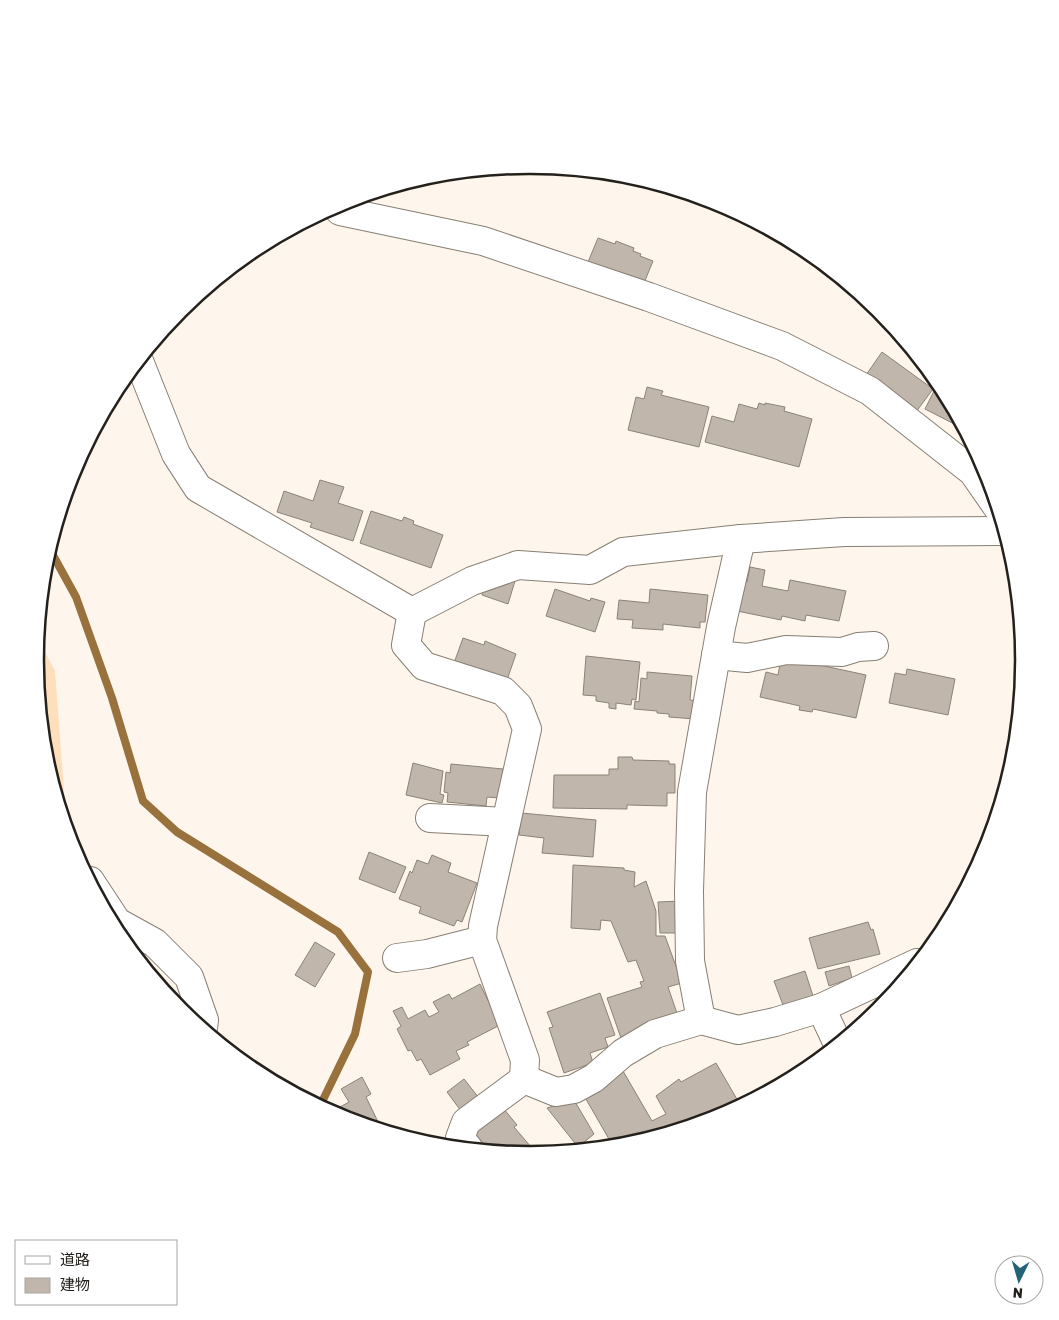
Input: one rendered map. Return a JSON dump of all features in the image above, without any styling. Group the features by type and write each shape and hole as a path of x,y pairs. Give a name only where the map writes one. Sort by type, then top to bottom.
{"street":[{"path":"343,212 483,241 649,297 782,346 870,391 973,472 982,485"},
{"path":"142,367 176,454 198,488 412,612"},
{"path":"412,612 472,581 518,566 590,570 624,552 741,539 844,532 998,531"},
{"path":"701,1020 690,961 689,891 692,792 716,655 741,539"},
{"path":"412,612 406,646 424,666 503,691 518,706 527,729 483,926 482,940 525,1060 524,1079"},
{"path":"716,655 747,658 786,650 842,652 858,647 874,646"},
{"path":"430,818 506,822"},
{"path":"123,925 155,943 189,977 204,1020"},
{"path":"397,958 482,940"},
{"path":"524,1079 556,1092 574,1089 594,1078 623,1052 655,1034 701,1020 738,1030 821,1008 904,970"},
{"path":"821,1008 835,1037"},
{"path":"463,1141 460,1138 466,1122 524,1079"}],"shaded area":[{"path":"44,651 55,671 65,800 53,755 48,723"}],"building":[{"path":"598,238 615,244 616,241 634,248 633,251 641,254 640,256 653,261 644,283 588,262"},
{"path":"882,352 933,389 916,412 866,375"},
{"path":"647,387 663,391 661,395 709,407 699,447 628,430 636,397 644,399"},
{"path":"934,391 954,424 925,409"},
{"path":"759,403 785,407 784,411 812,419 799,467 705,442 712,416 734,422 739,404 757,409"},
{"path":"320,480 344,487 338,503 363,511 353,541 310,527 312,523 277,512 284,491 313,501"},
{"path":"371,511 402,521 404,517 414,521 413,524 443,535 431,568 360,543"},
{"path":"750,567 765,570 762,586 788,591 790,580 846,591 839,621 806,615 805,621 782,616 781,620 737,611 743,581 747,582"},
{"path":"506,578 515,581 508,604 482,595 484,587"},
{"path":"555,589 590,601 591,598 605,602 595,632 546,616"},
{"path":"650,589 708,595 705,622 700,622 700,628 663,624 663,630 632,628 633,620 617,619 619,600 649,603"},
{"path":"463,638 484,645 485,641 516,654 507,680 454,663"},
{"path":"586,656 640,662 636,700 632,699 631,705 616,703 616,709 609,708 609,703 596,701 596,696 583,695"},
{"path":"781,659 801,661 866,675 856,718 813,709 812,712 799,710 800,706 760,697 766,672 778,675"},
{"path":"907,669 955,679 948,715 889,703 895,673 906,675"},
{"path":"647,672 692,676 690,700 697,701 695,719 669,717 669,714 657,713 657,711 634,709 635,701 639,702 641,678 647,679"},
{"path":"618,757 632,757 633,760 669,761 669,764 675,764 675,793 667,793 667,806 627,805 627,809 553,808 554,775 609,775 609,769 618,769"},
{"path":"413,763 443,771 440,794 444,795 442,803 406,795"},
{"path":"451,764 503,769 500,798 487,797 486,806 447,802 448,793 444,792 446,772 450,773"},
{"path":"521,813 596,820 593,857 542,853 544,838 519,835"},
{"path":"369,852 406,867 395,893 359,879"},
{"path":"432,855 451,863 448,872 477,883 462,922 457,920 454,926 419,913 421,907 399,899 410,871 412,873 417,860 428,864"},
{"path":"573,865 624,868 624,870 635,872 634,887 646,881 656,911 656,936 665,936 682,983 668,987 679,1019 622,1041 607,998 642,987 640,982 644,981 636,960 628,962 611,921 601,920 600,930 571,928"},
{"path":"681,901 682,933 660,933 658,902"},
{"path":"868,922 871,930 873,929 880,954 818,969 809,938"},
{"path":"315,942 335,954 315,987 295,975"},
{"path":"849,966 852,978 829,986 825,972"},
{"path":"805,971 813,996 783,1005 774,981"},
{"path":"480,984 500,1025 467,1042 469,1045 456,1051 460,1059 430,1075 421,1059 417,1061 411,1050 408,1051 397,1029 401,1026 393,1011 402,1007 408,1019 425,1010 429,1017 439,1012 433,1002 449,994 452,999"},
{"path":"600,993 615,1035 605,1038 608,1047 590,1053 593,1063 564,1073 549,1028 553,1027 547,1012"},
{"path":"716,1063 737,1099 686,1120 609,1139 583,1094 623,1071 652,1121 666,1114 656,1096 679,1079 681,1082"},
{"path":"362,1077 371,1094 366,1097 378,1121 340,1107 349,1102 341,1089"},
{"path":"464,1079 479,1098 461,1111 447,1092"},
{"path":"574,1100 594,1134 583,1143 575,1144 547,1108"},
{"path":"503,1108 517,1125 514,1127 530,1146 482,1144 474,1134"}],"waterway":[{"path":"55,558 76,597 112,698 143,801 177,832 338,932 368,972 355,1034 323,1100"}]}
